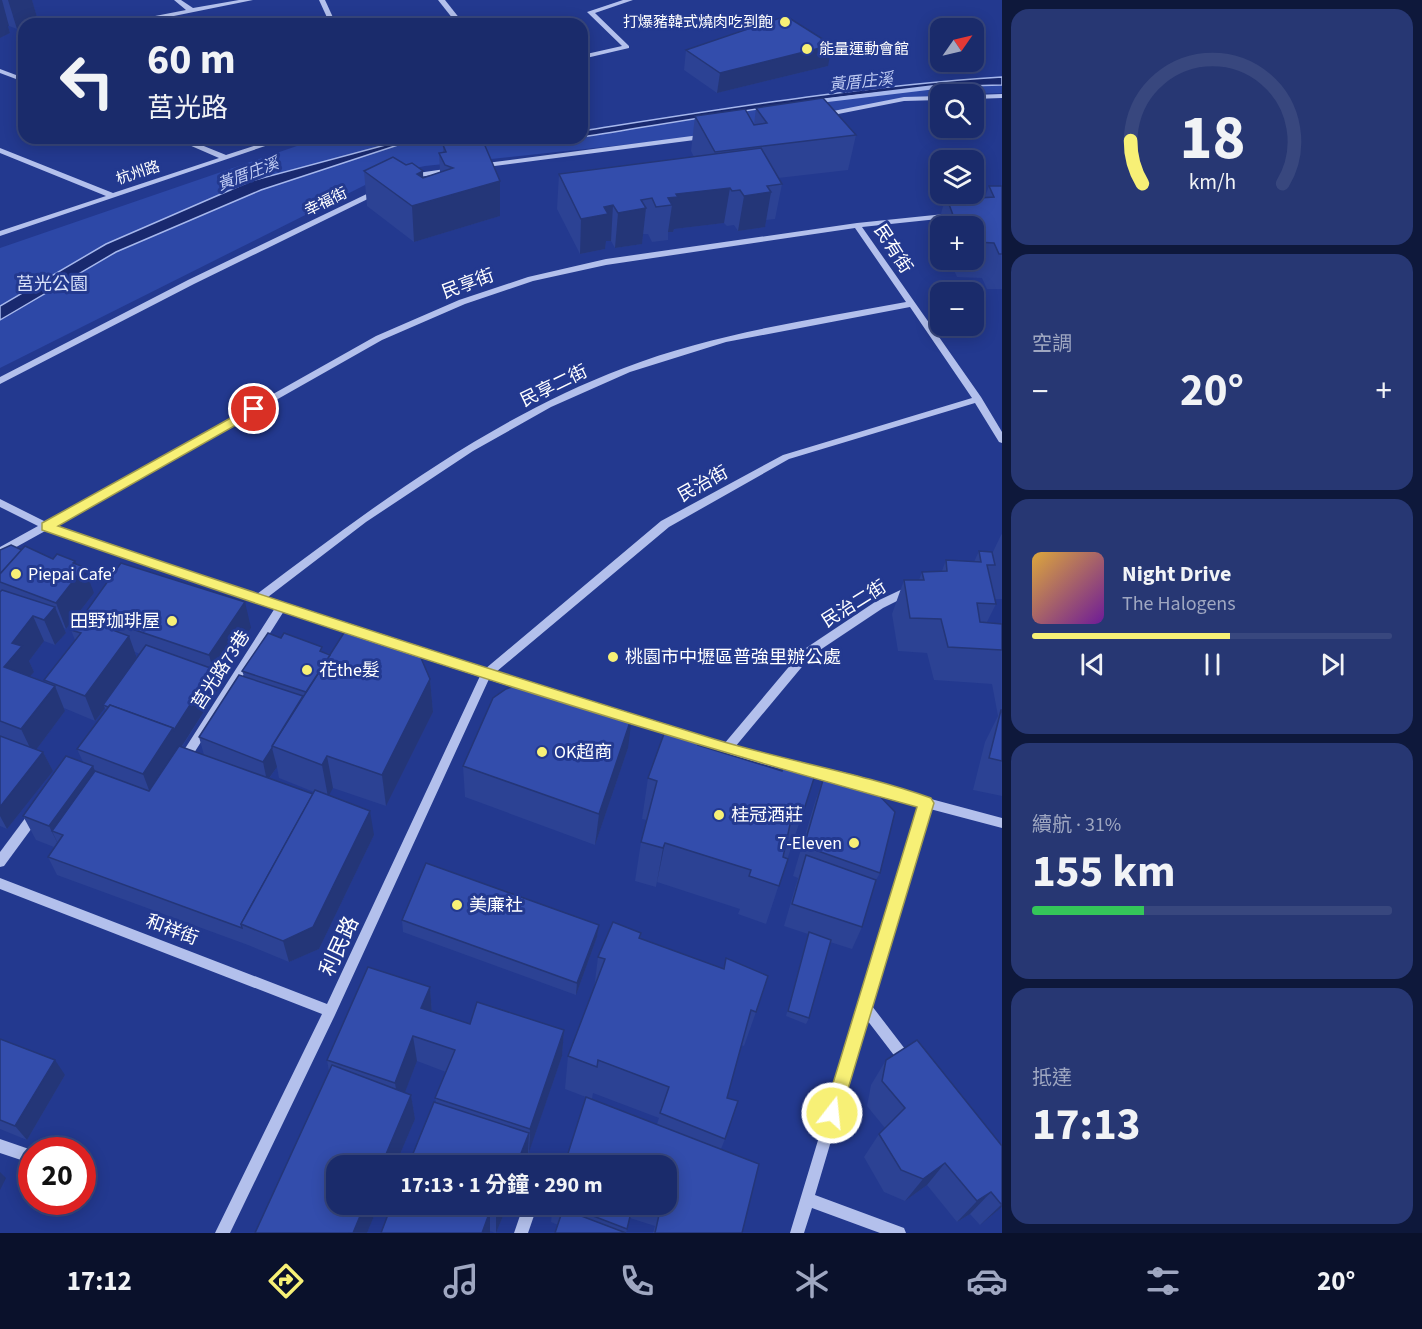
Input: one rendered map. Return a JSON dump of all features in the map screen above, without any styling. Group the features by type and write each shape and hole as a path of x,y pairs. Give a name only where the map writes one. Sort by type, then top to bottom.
{"lane":[{"path":"177,0 192,10"},
{"path":"152,18 249,0"},
{"path":"321,0 330,18"},
{"path":"441,0 455,18"},
{"path":"588,56 627,47 590,12 630,0"},
{"path":"0,71 18,78"},
{"path":"984,97 1002,96"},
{"path":"815,117 904,99 930,98"},
{"path":"472,167 714,135"},
{"path":"192,144 226,158"},
{"name":"杭州路","path":"1,233 267,144"},
{"path":"0,150 113,196"},
{"path":"405,179 414,175 460,169"},
{"name":"幸福街","path":"0,381 191,282 386,188"},
{"name":"民享街","path":"0,552 379,338 462,302 531,279 606,262 857,225 969,214"},
{"name":"民有街","path":"857,225 978,399 1002,440"},
{"name":"民享二街","path":"257,600 363,519 470,448 548,405 627,370 724,339 910,304"},
{"name":"民治街","path":"486,674 665,524 786,457 978,399"},
{"path":"0,503 46,526 136,563 372,637"},
{"name":"民治二街","path":"726,749 807,653 879,605 919,585"},
{"name":"莒光路73巷","path":"190,750 281,608"},
{"path":"395,644 543,692"},
{"name":"利民路","path":"222,1233 330,1011 486,674"},
{"path":"600,709 726,749 1002,823"},
{"path":"797,1233 926,803"},
{"path":"0,862 42,805"},
{"name":"和祥街","path":"0,883 330,1011"},
{"path":"864,1005 915,1071"},
{"path":"0,1146 18,1152"},
{"path":"807,1199 898,1233"},
{"path":"521,1233 527,1215"}],"green space":[{"name":"莒光公園","path":"1002,82 1002,93 984,93 984,84 974,84"},
{"name":"莒光公園","path":"930,88 930,98 904,99 725,134 425,166 387,174 0,368 0,248 303,144 588,144 588,136"}],"shaded area":[{"path":"1002,77 1002,85 930,84 930,88 844,97 588,136 588,130 792,99 897,86"},
{"path":"389,144 401,144 261,190 116,252 0,320 0,306 106,244 251,181"}],"building":[{"path":"786,16 832,45 720,73 686,50"},
{"path":"823,98 856,135 715,152 695,116 745,109 754,125 767,123 756,108"},
{"path":"484,144 500,181 412,206 364,171 393,157 406,165 412,163 423,171 417,174 423,178 453,168 445,165 439,153 446,152 443,145"},
{"path":"761,148 782,184 767,186 771,192 744,196 740,190 732,191 730,188 676,194 678,197 668,198 672,205 656,207 652,198 641,200 646,208 618,213 613,205 604,207 608,214 581,219 559,174"},
{"path":"989,186 1002,186 1002,254 999,254 994,243 984,242 984,216 953,216 949,204 984,204 984,198 994,197"},
{"path":"11,545 22,550 0,574 0,550"},
{"path":"25,546 53,559 57,554 84,567 56,603 0,582 0,574"},
{"path":"979,551 992,552 995,565 987,565 996,604 977,603 980,622 1002,624 1002,650 948,647 941,619 910,618 904,580 924,580 922,572 947,571 946,560 981,562"},
{"path":"121,563 245,602 209,655 85,613"},
{"path":"2,590 55,607 44,620 33,616 12,643 22,646 4,667 55,686 21,729 0,721 0,592"},
{"path":"80,618 129,636 85,696 44,680 81,633 71,630"},
{"path":"347,628 418,651 430,679 382,775 327,756 322,765 272,746"},
{"path":"268,633 281,638 284,633 322,647 320,651 330,655 306,692 242,671"},
{"path":"146,645 213,669 174,730 110,705 108,707 103,705"},
{"path":"239,675 303,696 263,762 199,737"},
{"path":"520,684 632,716 599,814 463,766 493,698 506,689"},
{"path":"110,705 173,728 143,774 77,749"},
{"path":"1002,710 1002,761 989,758"},
{"path":"665,731 701,741 698,745 782,771 783,766 815,775 801,819 792,815 783,857 788,859 779,886 749,876 751,870 665,843 663,848 641,842 657,781 648,778"},
{"path":"0,736 43,752 0,807"},
{"path":"179,746 313,794 241,924 242,928 48,857 63,835 52,831 95,771 149,791"},
{"path":"66,756 93,766 49,826 23,816"},
{"path":"825,773 872,788 895,812 880,873 804,846"},
{"path":"315,790 370,811 313,927 283,941 241,924"},
{"path":"806,855 876,880 862,927 792,904"},
{"path":"426,863 599,925 577,983 402,920"},
{"path":"613,922 641,933 639,938 724,969 726,958 768,976 756,1012 751,1010 727,1098 738,1101 725,1139 660,1113 669,1087 598,1060 597,1067 568,1056 605,959 598,957"},
{"path":"809,932 831,940 809,1018 788,1011"},
{"path":"368,967 430,987 421,1008 470,1024 477,1002 564,1030 530,1129 435,1098 455,1050 413,1036 395,1083 327,1060"},
{"path":"0,1039 55,1060 15,1126 0,1120"},
{"path":"917,1040 1002,1146 1002,1204 991,1192 977,1201 945,1163 923,1179 901,1170 879,1134 905,1108 882,1081 886,1060"},
{"path":"332,1065 411,1095 386,1155 326,1155 326,1215 360,1215 353,1233 255,1233"},
{"path":"586,1097 759,1164 742,1233 655,1233 659,1215 677,1215 677,1155 568,1155"},
{"path":"434,1102 529,1133 520,1155 412,1155"},
{"path":"388,1215 489,1215 482,1233 381,1233"},
{"path":"561,1215 579,1215 626,1233 555,1233"},
{"path":"591,1215 630,1215 627,1229"}],"waterway":[{"name":"黃厝庄溪","path":"811,102 930,87"}],"place":[{"name":"打爆豬韓式燒肉吃到飽","path":"785,22"},
{"name":"能量運動會館","path":"807,49"},
{"name":"Piepai Cafe’","path":"16,574"},
{"name":"田野珈琲屋","path":"172,621"},
{"name":"桃園市中壢區普強里辦公處","path":"613,657"},
{"name":"花the髮","path":"307,670"},
{"name":"OK超商","path":"542,752"},
{"name":"桂冠酒莊","path":"719,815"},
{"name":"7-Eleven","path":"854,843"},
{"name":"美廉社","path":"457,905"}],"route":[{"path":"254,409 46,526 257,600 486,674 726,749 926,803 832,1113"}]}
